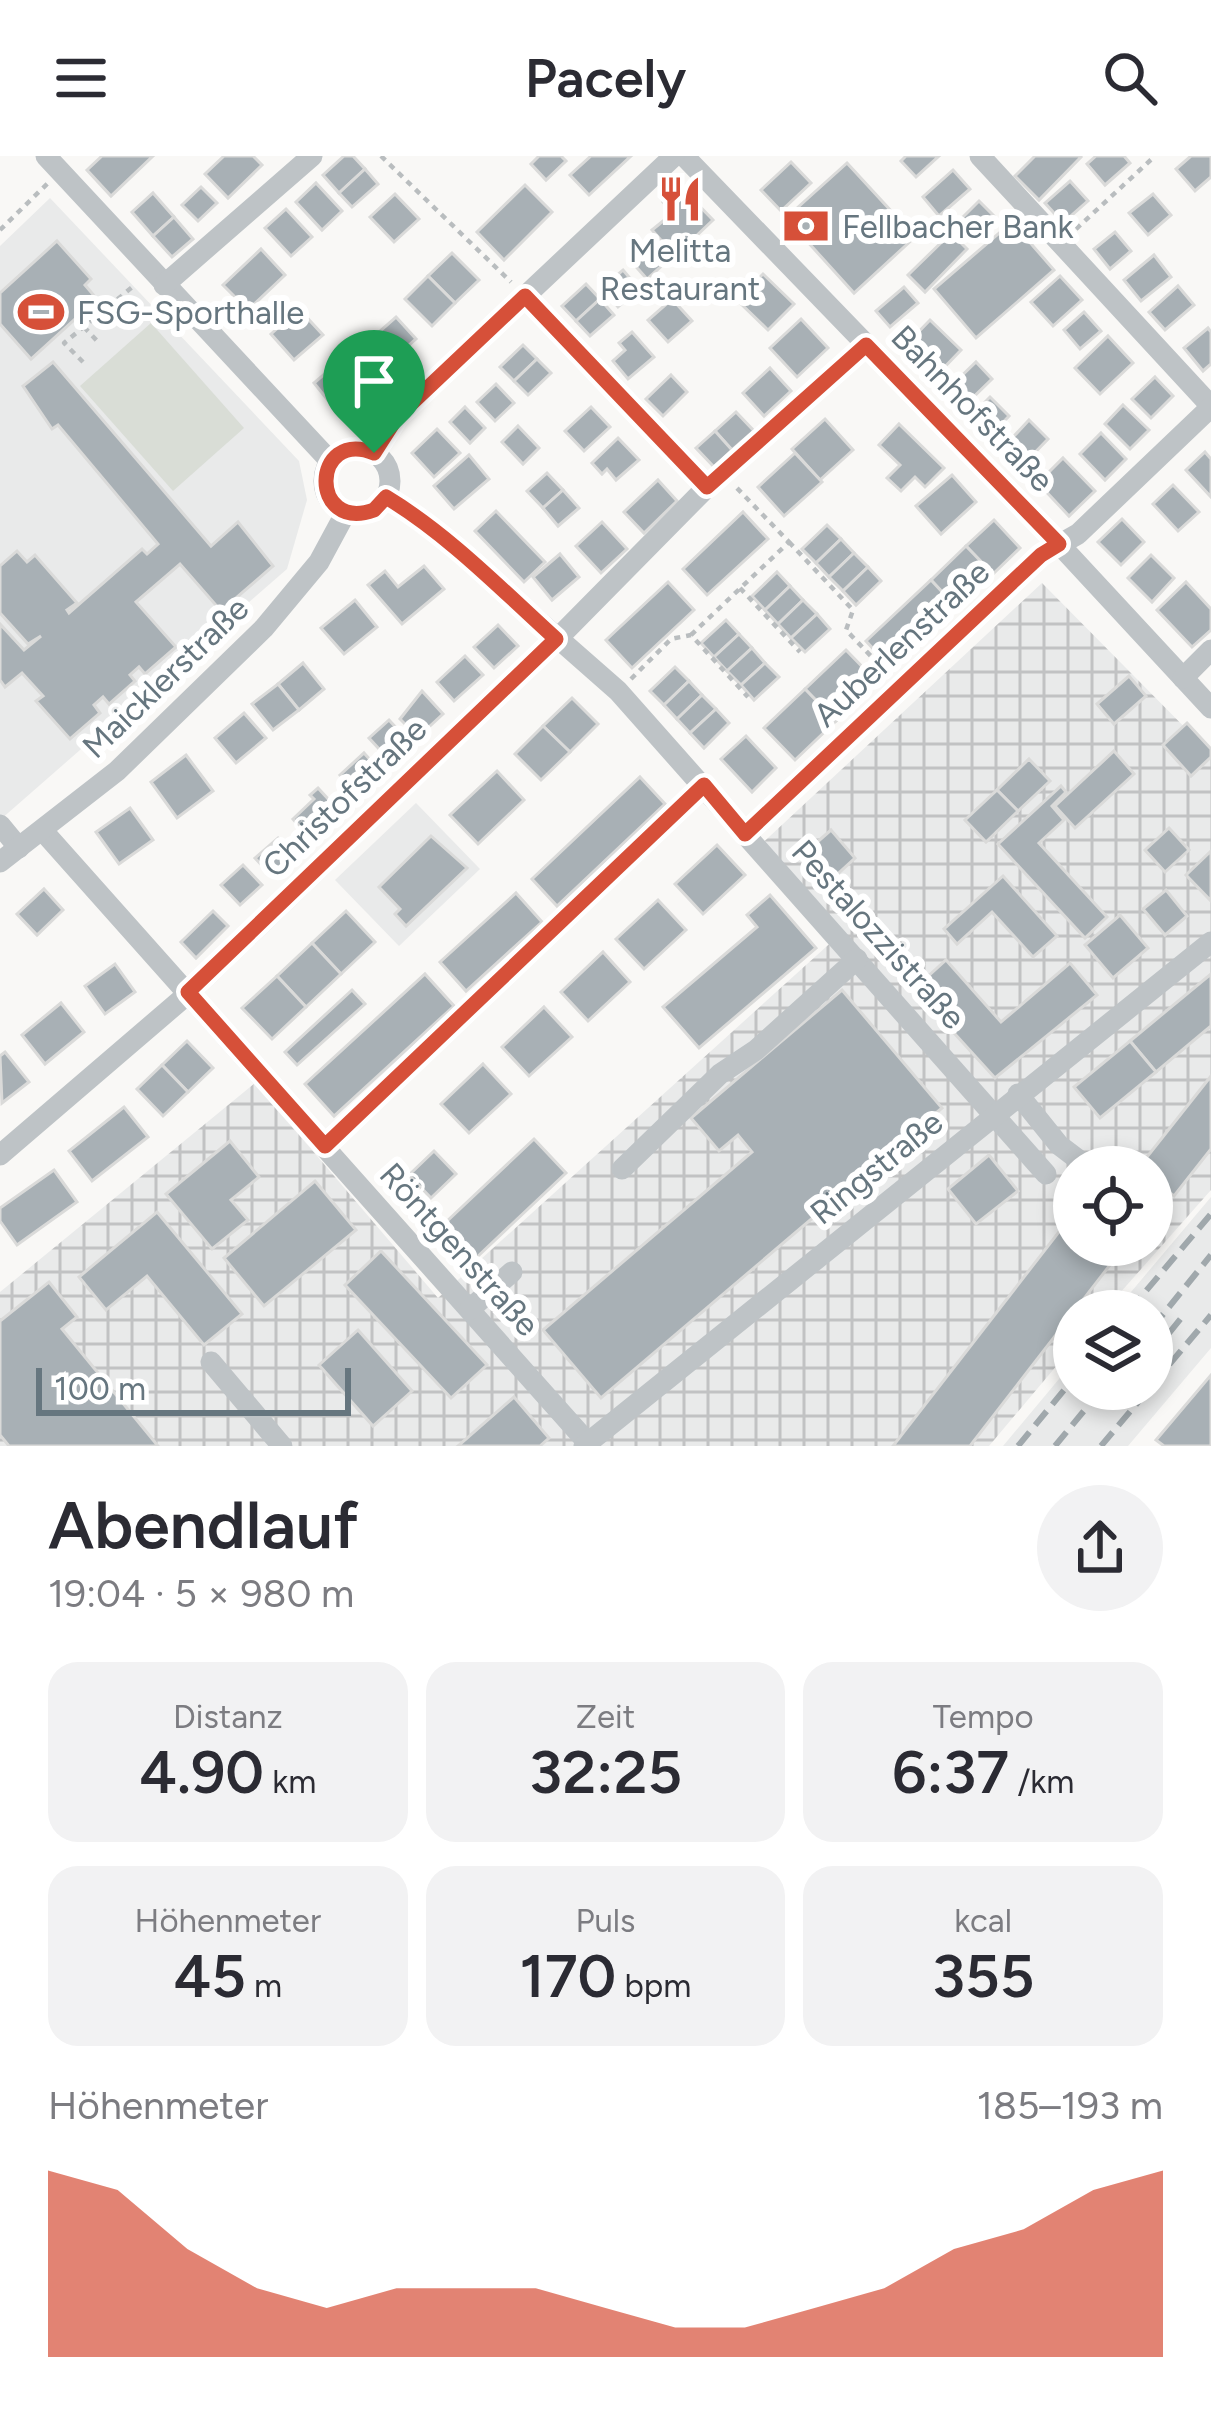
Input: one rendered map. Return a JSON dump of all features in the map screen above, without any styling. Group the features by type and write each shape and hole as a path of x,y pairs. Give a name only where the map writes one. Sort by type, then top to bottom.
{"street":[{"path":"78,156 54,164 331,462"},
{"path":"164,285 312,156"},
{"path":"374,453 397,417 674,156"},
{"name":"Bahnhofstraße","path":"685,156 1211,708"},
{"path":"980,156 1211,406"},
{"path":"525,296 714,480"},
{"name":"Christofstraße","path":"0,1155 188,992 556,639 714,480 837,386 866,345"},
{"name":"Auberlenstraße","path":"745,834 1041,555 1078,534 1211,406"},
{"path":"356,448 374,453 387,467 386,497 374,510 346,512 332,502 325,487 331,462 356,448"},
{"name":"Pestalozzistraße","path":"386,497 445,539 618,692 1046,1174"},
{"name":"Maicklerstraße","path":"0,862 117,771 264,628 309,576 346,512"},
{"path":"1183,678 1211,650"},
{"path":"325,1146 704,785"},
{"path":"0,825 19,848"},
{"name":"Röntgenstraße","path":"43,831 586,1444"},
{"name":"Ringstraße","path":"586,1444 1211,942"},
{"path":"622,1169 720,1074 756,1050 856,959"},
{"path":"1018,1094 1060,1146"},
{"path":"470,1309 512,1272"},
{"path":"211,1362 282,1446"}],"path":[{"path":"381,156 525,296"},
{"path":"1063,242 1155,156"},
{"path":"0,230 54,164"},
{"path":"83,362 64,343 136,284"},
{"path":"105,309 120,326"},
{"path":"83,327 100,344"},
{"path":"714,480 789,542 853,610 846,629 901,688"},
{"path":"618,692 671,639 691,635 789,542"},
{"path":"740,588 800,652"},
{"path":"691,635 748,698"}],"shaded area":[{"path":"50,198 299,461 307,500 287,569 0,820 0,246"},
{"path":"151,323 244,428 173,491 80,386"},
{"path":"1042,583 1211,754 1211,1190 1173,1233 1173,1146 1053,1146 1053,1266 1144,1266 1123,1290 1053,1290 1053,1370 989,1446 0,1446 0,1292 255,1083 438,1298 837,937 756,849"},
{"path":"416,803 480,869 399,946 335,880"},
{"path":"1211,1197 1211,1348 1173,1393 1173,1290 1133,1290 1153,1266 1173,1266 1173,1242"},
{"path":"1053,1386 1053,1410 1158,1410 1128,1446 1003,1446"}],"building":[{"path":"102,156 153,156 111,196 87,170"},
{"path":"224,156 253,156 262,165 228,198 205,174"},
{"path":"344,156 353,156 365,169 339,193 323,175"},
{"path":"539,156 561,156 566,161 546,180 531,164"},
{"path":"591,156 631,156 589,195 570,175"},
{"path":"906,156 939,156 916,177 901,161"},
{"path":"1035,156 1081,157 1039,200 1015,176"},
{"path":"1096,156 1124,156 1130,163 1105,185 1087,164"},
{"path":"1191,156 1211,156 1211,177 1195,191 1176,169"},
{"path":"791,162 811,183 781,211 761,190"},
{"path":"847,163 915,237 854,293 786,218"},
{"path":"365,169 378,184 352,207 339,193"},
{"path":"953,170 970,189 939,216 923,197"},
{"path":"1070,181 1088,201 1063,223 1045,203"},
{"path":"316,183 342,211 322,230 296,202"},
{"path":"525,185 552,212 504,260 477,232"},
{"path":"680,186 713,220 675,256 652,230 673,213 663,202"},
{"path":"201,187 217,203 198,221 182,205"},
{"path":"153,193 174,217 153,236 132,212"},
{"path":"395,194 419,219 394,242 370,217"},
{"path":"1153,194 1171,215 1148,235 1129,213"},
{"path":"979,201 994,216 975,235 960,220"},
{"path":"286,209 312,237 291,256 265,228"},
{"path":"174,217 193,239 172,257 153,236"},
{"path":"1012,222 1054,270 976,338 934,289"},
{"path":"1115,232 1131,251 1110,269 1094,249"},
{"path":"951,233 967,249 925,292 908,275"},
{"name":"FSG-Sporthalle","path":"57,241 91,279 85,285 97,299 31,359 0,324 0,293"},
{"path":"652,241 668,260 647,279 631,261"},
{"path":"261,249 285,275 248,310 223,285"},
{"path":"452,253 479,280 455,303 428,276"},
{"path":"1154,255 1171,277 1141,301 1124,280"},
{"path":"623,270 639,289 618,307 602,288"},
{"path":"763,274 794,304 768,330 737,300"},
{"path":"428,276 455,303 432,326 405,299"},
{"path":"1060,276 1082,300 1053,326 1031,302"},
{"path":"586,284 600,299 576,321 562,306"},
{"path":"1178,286 1194,305 1165,330 1149,312"},
{"path":"904,287 918,303 890,327 876,311"},
{"path":"600,299 614,315 590,336 576,321"},
{"path":"672,299 692,321 668,342 648,320"},
{"path":"299,309 323,335 294,360 271,334"},
{"path":"1084,312 1101,331 1080,349 1064,330"},
{"path":"396,317 416,339 383,368 363,346"},
{"path":"801,319 828,348 797,377 770,348"},
{"path":"930,320 961,350 935,377 904,347"},
{"path":"1208,328 1211,364 1203,371 1184,348"},
{"path":"632,332 654,357 628,379 613,361 625,350 619,343"},
{"path":"1108,336 1133,363 1100,394 1075,368"},
{"path":"523,345 537,359 514,381 500,367"},
{"path":"348,354 370,379 335,409 314,383"},
{"path":"537,359 551,373 528,395 514,381"},
{"path":"53,362 211,546 238,522 273,566 221,611 180,564 136,602 176,647 145,674 139,667 130,675 135,681 109,704 103,697 94,705 100,713 70,739 36,701 43,696 22,673 5,687 0,680 0,624 24,650 41,636 28,644 0,613 0,566 17,551 27,562 35,555 77,603 69,613 142,549 147,554 158,544 58,425 52,429 23,386"},
{"path":"976,362 992,379 963,407 947,390"},
{"path":"770,368 791,391 764,416 743,393"},
{"path":"671,375 687,392 663,416 646,399"},
{"path":"1155,377 1173,396 1151,418 1132,399"},
{"path":"496,384 514,403 495,421 477,402"},
{"path":"990,397 1009,416 990,436 970,417"},
{"path":"1123,405 1149,430 1130,449 1105,424"},
{"path":"465,407 485,428 470,443 450,422"},
{"path":"591,407 610,427 584,451 565,431"},
{"path":"736,412 754,431 732,450 715,431"},
{"path":"825,419 853,450 820,480 792,449"},
{"path":"1029,420 1048,439 1020,468 1001,450"},
{"path":"899,424 944,468 925,487 915,477 901,491 887,478 900,465 879,445"},
{"path":"518,426 539,448 523,464 502,442"},
{"path":"437,429 460,453 434,477 412,453"},
{"path":"715,431 732,450 714,467 696,448"},
{"path":"1101,433 1126,459 1105,480 1080,454"},
{"path":"618,438 639,460 616,480 607,469 602,474 592,463"},
{"path":"1205,452 1211,459 1211,497 1186,470"},
{"path":"795,453 822,482 784,516 758,487"},
{"path":"469,455 489,479 454,509 434,486"},
{"path":"1063,458 1095,491 1069,516 1038,483"},
{"path":"547,473 563,490 543,508 527,491"},
{"path":"952,475 976,502 941,534 916,506"},
{"path":"658,480 677,501 644,533 624,512"},
{"path":"1173,485 1199,512 1178,531 1153,504"},
{"path":"563,490 579,508 558,526 543,508"},
{"path":"496,511 545,562 524,582 475,531"},
{"path":"743,512 768,539 707,595 683,569"},
{"path":"1122,519 1144,542 1121,565 1098,542"},
{"path":"994,520 1020,548 993,574 966,546"},
{"path":"602,522 627,549 601,573 576,546"},
{"path":"827,525 841,539 816,563 802,549"},
{"path":"841,539 854,553 829,577 816,563"},
{"path":"966,546 993,574 957,608 931,580"},
{"path":"854,553 868,567 843,591 829,577"},
{"path":"560,554 579,577 552,600 533,577"},
{"path":"1151,555 1174,578 1152,602 1128,578"},
{"path":"424,566 444,589 402,624 368,585 385,571 398,587"},
{"path":"868,567 881,581 856,605 843,591"},
{"path":"777,572 790,586 765,610 752,596"},
{"path":"931,580 957,608 892,669 866,641"},
{"path":"668,582 694,610 632,668 606,640"},
{"path":"1186,582 1211,609 1211,630 1192,647 1157,610"},
{"path":"790,586 803,600 778,624 765,610"},
{"path":"355,600 377,627 344,654 321,628"},
{"path":"803,600 817,614 791,638 778,624"},
{"path":"817,614 830,629 805,652 791,638"},
{"path":"726,620 739,634 714,657 701,643"},
{"path":"498,625 518,646 494,668 474,647"},
{"path":"739,634 752,648 727,671 714,657"},
{"path":"752,648 765,663 741,685 727,671"},
{"path":"846,650 877,682 836,721 805,689"},
{"path":"465,656 483,675 454,701 437,682"},
{"path":"303,663 324,689 299,710 278,684"},
{"path":"765,663 779,677 754,700 741,685"},
{"path":"675,667 689,681 664,705 650,691"},
{"path":"1129,676 1146,696 1114,724 1097,704"},
{"path":"689,681 702,695 677,719 664,705"},
{"path":"278,684 299,710 273,730 252,704"},
{"path":"805,689 836,721 795,760 764,728"},
{"path":"422,691 443,714 418,737 400,719"},
{"path":"702,695 716,709 690,733 677,719"},
{"path":"572,698 598,724 570,752 543,726"},
{"path":"716,709 729,723 704,748 690,733"},
{"path":"244,713 266,738 236,763 215,738"},
{"path":"389,720 412,745 392,763 369,738"},
{"path":"1187,723 1211,749 1211,757 1191,776 1163,745"},
{"path":"543,726 570,752 541,780 515,754"},
{"path":"746,736 776,768 752,792 721,759"},
{"path":"1114,751 1134,774 1075,828 1055,806"},
{"path":"364,753 381,772 357,793 340,775"},
{"path":"186,755 213,791 177,818 151,782"},
{"path":"1029,759 1050,781 1018,811 997,790"},
{"path":"497,771 524,800 478,844 450,815"},
{"path":"640,777 665,804 557,906 532,879"},
{"path":"1061,786 1066,792 1052,806 1064,820 1039,843 1107,917 1085,938 998,844"},
{"path":"318,788 340,812 310,838 293,819 314,799 310,795"},
{"path":"997,790 1018,811 986,842 965,820"},
{"path":"130,808 153,840 119,864 96,832"},
{"path":"1169,828 1189,850 1165,872 1145,850"},
{"path":"831,830 855,858 832,879 807,851"},
{"path":"431,836 467,868 406,926 395,914 400,909 379,887"},
{"path":"278,838 293,855 271,875 255,858"},
{"path":"717,845 745,875 703,914 675,884"},
{"path":"1211,851 1211,901 1186,875"},
{"path":"243,865 262,885 240,905 221,885"},
{"path":"1003,876 1057,936 1033,957 992,912 957,944 944,929"},
{"path":"44,889 63,910 37,935 17,914"},
{"path":"1166,890 1187,916 1165,935 1143,909"},
{"path":"516,893 542,922 466,991 440,962"},
{"path":"770,895 816,948 699,1048 663,1007 757,927 747,915"},
{"path":"658,900 686,930 644,969 616,939"},
{"path":"213,911 228,926 196,958 181,942"},
{"path":"346,911 375,942 341,974 312,943"},
{"path":"1120,915 1148,948 1113,978 1085,945"},
{"path":"312,943 341,974 306,1007 277,976"},
{"path":"603,952 630,982 588,1021 561,992"},
{"path":"946,960 1001,1022 1070,963 1097,995 995,1078 914,989"},
{"path":"115,964 135,992 105,1014 85,986"},
{"path":"425,974 454,1006 334,1116 305,1084"},
{"path":"1211,974 1211,1026 1156,1072 1130,1041"},
{"path":"277,976 306,1007 272,1039 242,1008"},
{"path":"352,990 365,1004 297,1065 285,1052"},
{"path":"842,990 942,1108 601,1398 543,1330 752,1152 738,1135 719,1151 691,1118"},
{"path":"61,1003 84,1032 45,1064 22,1035"},
{"path":"544,1007 572,1037 529,1076 502,1047"},
{"path":"187,1041 213,1068 188,1092 162,1065"},
{"path":"1130,1041 1156,1072 1100,1118 1074,1087"},
{"path":"5,1052 29,1082 2,1103 0,1056"},
{"path":"483,1064 511,1094 469,1133 441,1104"},
{"path":"162,1065 188,1092 163,1116 137,1089"},
{"path":"1211,1076 1211,1149 1174,1196 1173,1146 1156,1146"},
{"path":"124,1107 148,1137 92,1181 69,1151"},
{"path":"534,1139 566,1173 476,1258 444,1224"},
{"path":"230,1141 259,1177 231,1200 248,1220 212,1249 166,1194"},
{"path":"434,1151 456,1174 431,1198 409,1175"},
{"path":"989,1155 1018,1191 976,1224 948,1189"},
{"path":"54,1170 77,1202 17,1245 0,1221 0,1208"},
{"path":"315,1181 356,1230 264,1306 224,1258"},
{"path":"157,1212 242,1314 204,1345 147,1276 106,1310 79,1277"},
{"path":"1053,1240 1053,1266 1109,1266 1091,1290 1053,1290 1053,1339 970,1446 893,1446"},
{"path":"381,1251 487,1365 451,1398 345,1285"},
{"path":"49,1282 77,1317 62,1329 158,1446 9,1446 0,1435 0,1321"},
{"path":"358,1330 412,1391 373,1426 319,1365"},
{"path":"1211,1375 1211,1446 1164,1446 1156,1440"},
{"path":"514,1397 549,1438 540,1446 458,1446"}],"railway":[{"path":"1147,1290 1211,1214"},
{"path":"1173,1302 1211,1255"},
{"path":"1173,1360 1211,1315"},
{"path":"1173,1328 1182,1317"},
{"path":"1018,1446 1053,1404"},
{"path":"1055,1446 1085,1410"},
{"path":"1101,1446 1131,1410"}],"place":[{"name":"Melitta Restaurant","path":"680,199"},
{"name":"Fellbacher Bank","path":"806,226"},
{"name":"FSG-Sporthalle","path":"41,312"}],"route":[{"path":"525,296 707,487 866,345 1059,544 1041,555 745,834 704,785 325,1146 188,992 556,639 445,539 398,504 386,497 374,510 356,514 332,502 325,487 331,462 356,448 374,453 397,417 525,296"}]}
